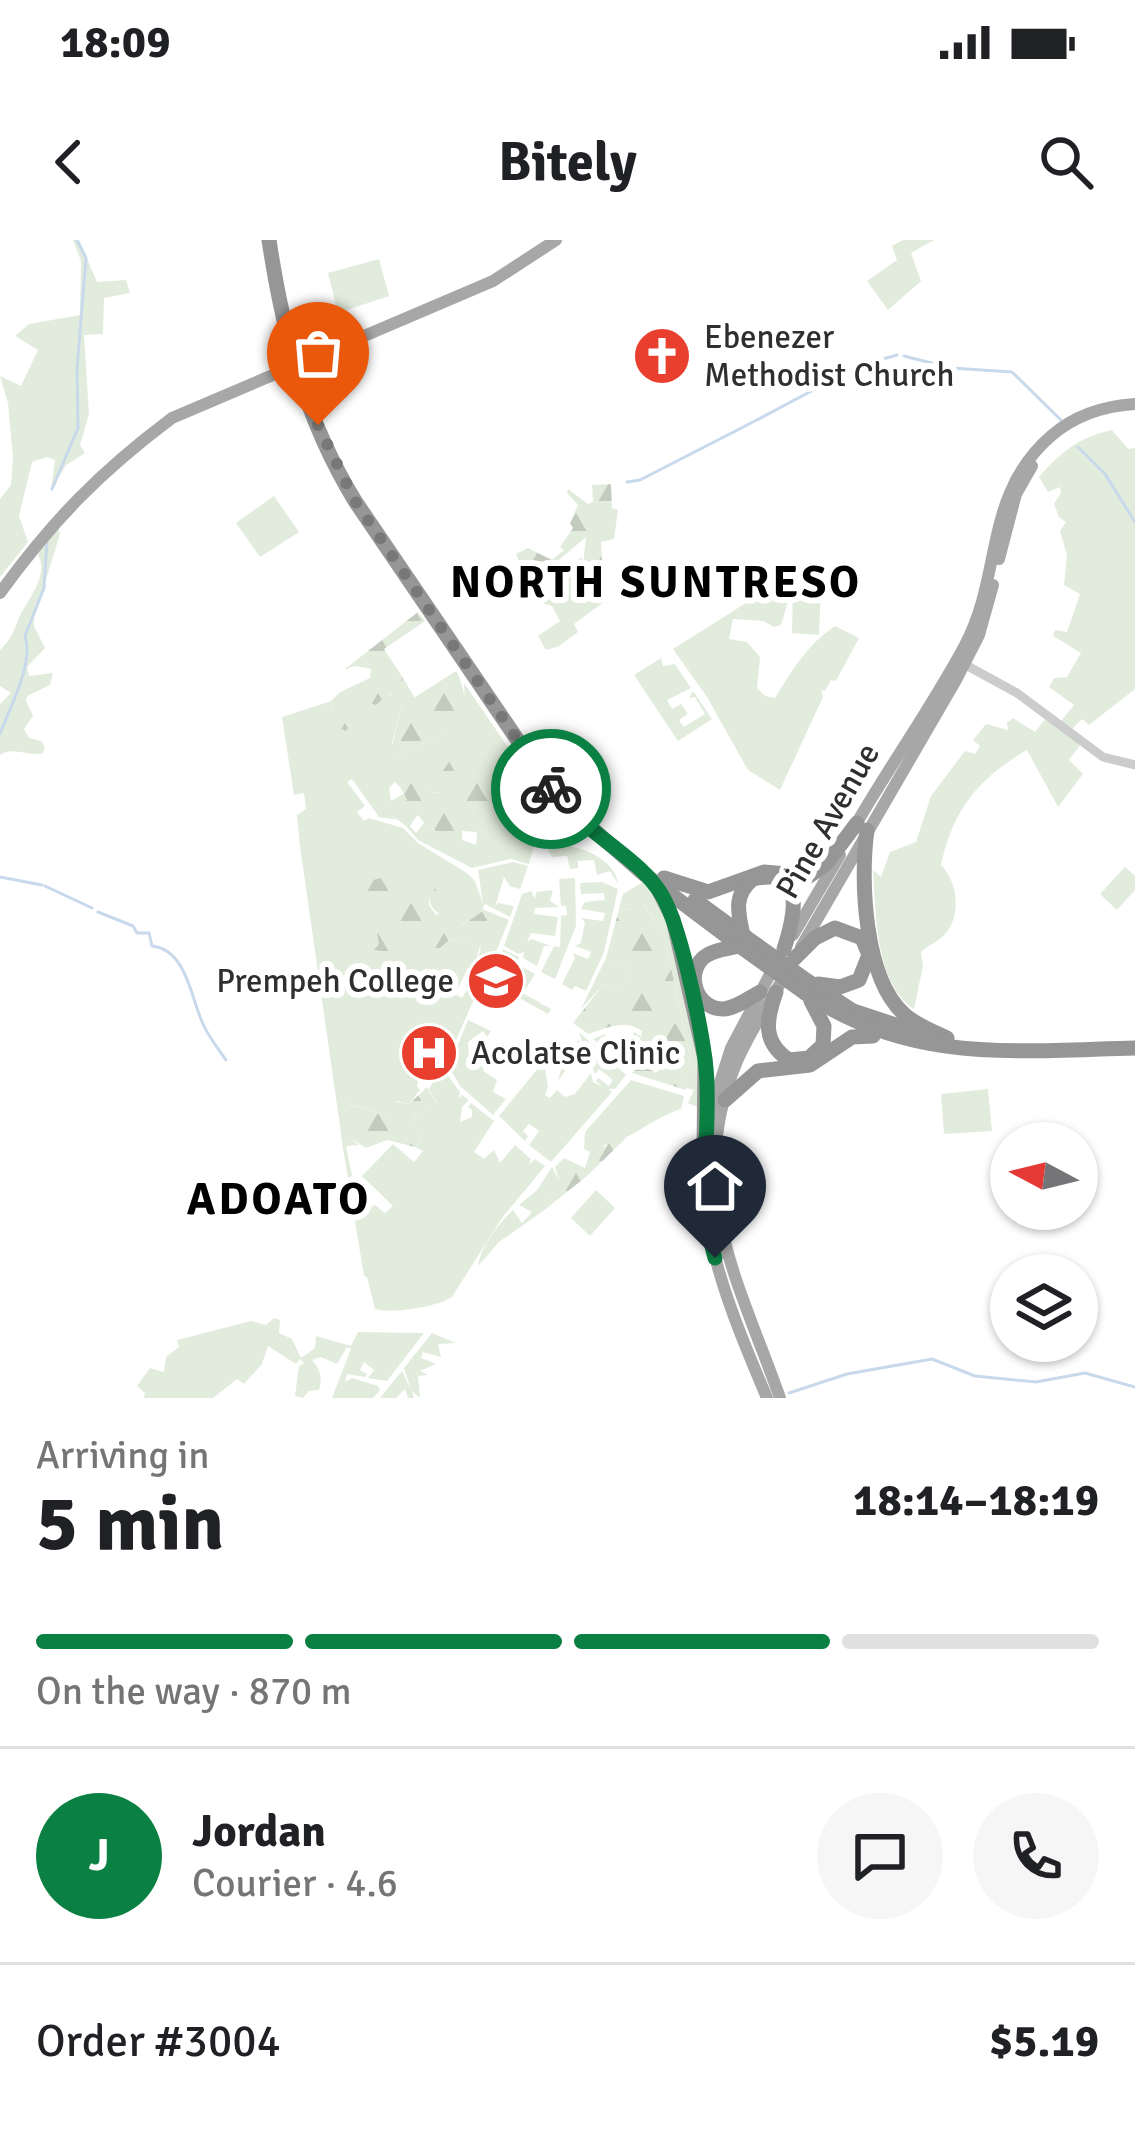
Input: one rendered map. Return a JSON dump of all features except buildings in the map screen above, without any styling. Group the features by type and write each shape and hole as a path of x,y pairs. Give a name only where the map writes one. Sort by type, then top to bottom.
{"highway":[{"path":"272,240 279,310 297,366 354,492 557,797 590,830 853,1023 900,1039"},
{"path":"658,879 708,892 764,872 809,876 863,833"},
{"path":"863,833 863,898 883,983 907,1017 946,1038"},
{"path":"743,941 737,904 745,885 763,877 781,880 795,904 789,954"},
{"path":"658,879 673,919 705,1059 704,1150"},
{"path":"789,954 835,928 851,931 866,943 868,966 853,984 807,988"},
{"path":"743,941 702,959 694,974 697,993 709,1005 723,1009 768,992 768,1038 781,1054 797,1061 819,1051 826,1031 807,988"},
{"path":"807,988 882,1022 976,1045"},
{"path":"724,1100 758,1071 810,1065 852,1037 976,1045 1135,1044"}],"main road":[{"path":"0,592 51,524 140,441 182,413 493,281 556,240"},
{"path":"863,833 964,664 986,613 1009,517 1026,475 1045,449 1076,425 1135,407"},
{"name":"Pine Avenue","path":"747,1340 709,1236 703,1186 704,1150 720,1077 863,833 965,645 1001,514 1021,468 1048,439 1077,418 1135,407"},
{"path":"758,1398 718,1224 716,1156 724,1100 768,992"},
{"path":"747,1340 767,1398"},
{"path":"747,1340 783,1398"}],"street":[{"path":"964,664 1011,689 1103,757 1135,765"}],"green space":[{"path":"73,240 79,240 97,282 126,280 130,293 104,298 103,334 84,335 89,414 80,445 85,453 66,465 51,490 55,460 47,457 32,462 19,516 28,542 0,577 0,499 11,485 13,458 8,403 0,376 21,386 38,350 15,336 29,324 80,315 81,261"},
{"path":"903,240 934,240 911,253 921,281 888,310 867,281 897,260 892,246"},
{"path":"379,259 389,296 338,313 328,273"},
{"path":"1112,430 1128,449 1135,448 1135,689 1089,725 1082,719 1072,729 1061,721 1074,705 1049,687 1054,678 1067,677 1081,653 1053,636 1055,630 1067,632 1080,594 1064,585 1067,555 1060,531 1066,522 1054,504 1060,487 1048,492 1039,477 1071,447"},
{"path":"611,484 612,508 618,510 614,539 601,542 604,602 574,624 578,632 546,650 538,636 560,621 552,606 542,603 554,589 567,602 580,593 586,537 529,585 520,587 527,580 516,554 528,548 552,560 564,550 560,547 573,528 570,523 578,505 568,489 588,504 593,502 592,485"},
{"path":"274,496 299,532 260,557 236,523"},
{"path":"58,526 60,534 34,618 45,648 27,667 29,676 53,673 50,685 27,696 26,701 33,716 24,729 45,747 43,753 0,755 0,704 11,693 0,686 0,650 37,584 41,568 36,551"},
{"path":"582,557 580,593 568,602 554,589 569,574 566,569"},
{"path":"806,565 811,570 797,585 821,586 819,635 792,633 793,585 781,625 733,619 729,639 747,642 760,657 757,688 775,698 808,650 835,626 859,638 836,681 821,690 823,697 780,790 748,770 707,697 673,649"},
{"path":"418,612 425,621 384,649 403,678 397,699 389,693 376,705 361,700 359,705 368,709 367,720 352,720 346,731 336,726 331,701 370,678 371,669 345,669"},
{"path":"661,658 663,666 675,664 691,688 667,700 672,709 681,704 688,714 679,720 684,727 705,714 695,697 689,698 693,691 712,719 678,741 634,675"},
{"path":"456,671 472,726 460,734 460,747 451,745 444,734 397,755 391,751 401,706"},
{"path":"403,678 415,698 401,706 392,743 397,755 444,734 460,746 460,734 471,725 464,683 547,804 535,825 537,836 529,864 511,859 472,868 418,840 406,826 418,814 410,826 416,833 424,823 476,845 477,833 483,839 483,819 495,800 503,769 457,764 442,772 443,793 406,779 400,787 395,782 389,788 391,801 403,794 407,800 393,817 398,820 379,817 352,779 347,782 365,806 357,812 364,821 369,818 403,828 418,843 467,873 483,904 478,870 513,862 528,866 520,889 504,877 495,907 498,903 514,906 510,917 485,904 482,909 509,920 487,974 478,973 487,963 474,968 483,911 461,925 435,910 430,900 431,869 376,929 379,944 375,949 406,937 472,942 468,968 455,994 462,998 467,990 476,995 443,1069 460,1092 459,1098 469,1100 462,1107 460,1122 472,1117 471,1103 494,1121 474,1152 484,1159 494,1150 500,1163 515,1145 531,1159 529,1165 535,1159 545,1166 502,1218 452,1297 426,1307 392,1311 375,1309 364,1276 342,1142 350,1138 359,1145 346,1146 359,1210 375,1205 385,1213 393,1206 362,1176 393,1144 414,1162 423,1151 415,1147 420,1141 413,1114 437,1103 429,1089 440,1069 422,1060 420,1090 409,1104 397,1101 394,1112 387,1116 346,1103 339,1119 300,846 297,815 306,809 304,793 294,795 282,717 331,701 333,713 359,705 360,700 392,696"},
{"path":"1013,718 1035,732 1045,719 1081,744 1069,760 1083,774 1058,807 1027,750 970,797 953,827 941,865 954,888 954,916 944,936 921,952 923,966 914,1009 901,997 885,965 873,870 881,877 890,852 916,842 931,796 965,751 975,754 980,746 973,740 986,724 1008,730 1007,723"},
{"path":"495,753 504,769 483,819 484,840 476,832 462,831 462,842 440,843 435,830 418,815 406,826 393,816 407,800 400,787 411,765 428,773 425,785 431,792 442,793 442,772 449,762 457,764 464,756"},
{"path":"565,846 599,857 612,869 618,884 610,871 597,875 594,860 578,861 578,868 570,869 567,856 552,857 548,850"},
{"path":"432,860 436,893 429,896 429,905 436,915 448,909 462,925 483,911 489,913 474,968 468,968 471,942 449,940 440,948 421,948 406,937 389,952 374,950 379,944 376,929 368,922 365,882 393,875 402,881 416,866"},
{"path":"1125,867 1135,876 1135,890 1117,910 1100,894"},
{"path":"575,878 576,926 555,979 541,972 554,946 560,947 561,916 567,915 566,906 561,906 559,879"},
{"path":"645,881 666,907 703,1066 702,1109 688,1103 694,1090 686,1088 690,1057 664,935 643,903 634,910 619,909 623,894"},
{"path":"602,882 618,889 604,952 586,991 575,986 572,990 562,984 573,953 588,959 591,952 575,946 581,943 585,922 581,918 603,921 605,913 581,909 585,902 605,900 604,893 581,894 580,883"},
{"path":"553,890 550,901 559,907 535,908 534,914 558,917 555,936 531,933 527,942 531,939 551,946 544,946 537,966 523,958 524,952 518,954 504,946 522,894 531,891 535,899 536,892"},
{"path":"642,902 664,935 690,1057 686,1090 632,1073 647,1057 648,1067 656,1073 669,1057 665,1045 654,1043 648,1051 639,1046 642,1031 636,1027 609,1027 588,1034 573,1023 603,985 618,988 630,975 626,967 606,958 619,909 634,910"},
{"path":"503,949 519,957 513,977 519,965 535,974 525,990 499,976 500,967 492,977 551,1009 548,1014 494,984 490,976"},
{"path":"606,958 626,967 630,975 618,988 603,985 581,1009"},
{"path":"468,1020 491,1031 487,1037 483,1031 468,1042 469,1056 490,1051 483,1071 497,1080 493,1092 506,1099 493,1115 460,1086 449,1067"},
{"path":"579,1032 626,1075 615,1089 609,1089 612,1092 551,1162 529,1145 539,1131 529,1124 523,1131 528,1136 525,1141 499,1116 544,1061 545,1095 550,1098 557,1090 565,1097 575,1094 591,1073 593,1082 603,1087 598,1078 609,1086 613,1080 599,1069 595,1074 587,1054 574,1058 558,1081 568,1042 579,1040 586,1052"},
{"path":"634,1032 648,1051 634,1067 627,1067 593,1039 605,1034 613,1047 632,1039"},
{"path":"631,1080 684,1096 681,1109 601,1146 585,1132"},
{"path":"427,1087 437,1104 413,1114 420,1141 415,1147 387,1140 366,1148 350,1138 342,1142 339,1119 345,1103 387,1116 394,1112 392,1101 409,1104"},
{"path":"988,1089 990,1131 944,1134 941,1094"},
{"path":"585,1132 605,1147 626,1138 547,1208 545,1201 560,1184 555,1167 564,1158 585,1168 590,1152 584,1149"},
{"path":"552,1167 561,1184 545,1201 547,1208 499,1242 478,1266 487,1243 513,1210 522,1223 532,1212 519,1205 537,1190"},
{"path":"596,1190 615,1208 590,1236 571,1218"},
{"path":"274,1318 280,1320 279,1333 292,1339 301,1358 315,1348 316,1336 351,1346 358,1332 424,1333 387,1381 368,1378 374,1370 364,1362 360,1370 365,1377 347,1374 345,1382 352,1378 378,1386 373,1398 332,1398 351,1349 347,1347 337,1364 321,1357 312,1360 320,1374 319,1390 303,1398 295,1396 299,1366 304,1363 300,1359 296,1364 268,1346 262,1364 244,1384 237,1379 213,1398 144,1398 137,1386 150,1368 164,1372 166,1357 179,1347 177,1340 251,1321 266,1325"},
{"path":"432,1333 456,1343 438,1344 441,1357 423,1352 421,1358 436,1364 420,1371 428,1375 418,1376 420,1398 412,1391 414,1398 408,1398 405,1389 396,1398 380,1398 402,1371 411,1390 404,1368"}],"waterway":[{"path":"52,489 78,428 77,368 86,258 77,240"},
{"path":"755,421 819,387 832,385 855,367 897,355"},
{"path":"904,356 951,368 1012,372 1061,420"},
{"path":"627,482 640,480 753,422"},
{"path":"1078,447 1105,474 1135,522"},
{"path":"0,734 24,672 25,636 44,588 47,542"},
{"path":"0,877 42,885"},
{"path":"45,886 92,908"},
{"path":"98,912 133,926 137,933 149,933 152,946 181,966 206,1030 226,1060"},
{"path":"789,1393 847,1374 932,1359 975,1376 1036,1382 1085,1373 1135,1387"}],"way so far":[{"path":"318,425 355,501 551,789"}],"place":[{"name":"Ebenezer Methodist Church","path":"662,356"},
{"name":"Prempeh College","path":"496,981"},
{"name":"Acolatse Clinic","path":"429,1053"}],"district":[{"name":"NORTH SUNTRESO","path":"656,582"},
{"name":"ADOATO","path":"279,1199"}],"route":[{"path":"551,789 590,830 653,881 673,919 705,1059 703,1186 715,1258"}]}
